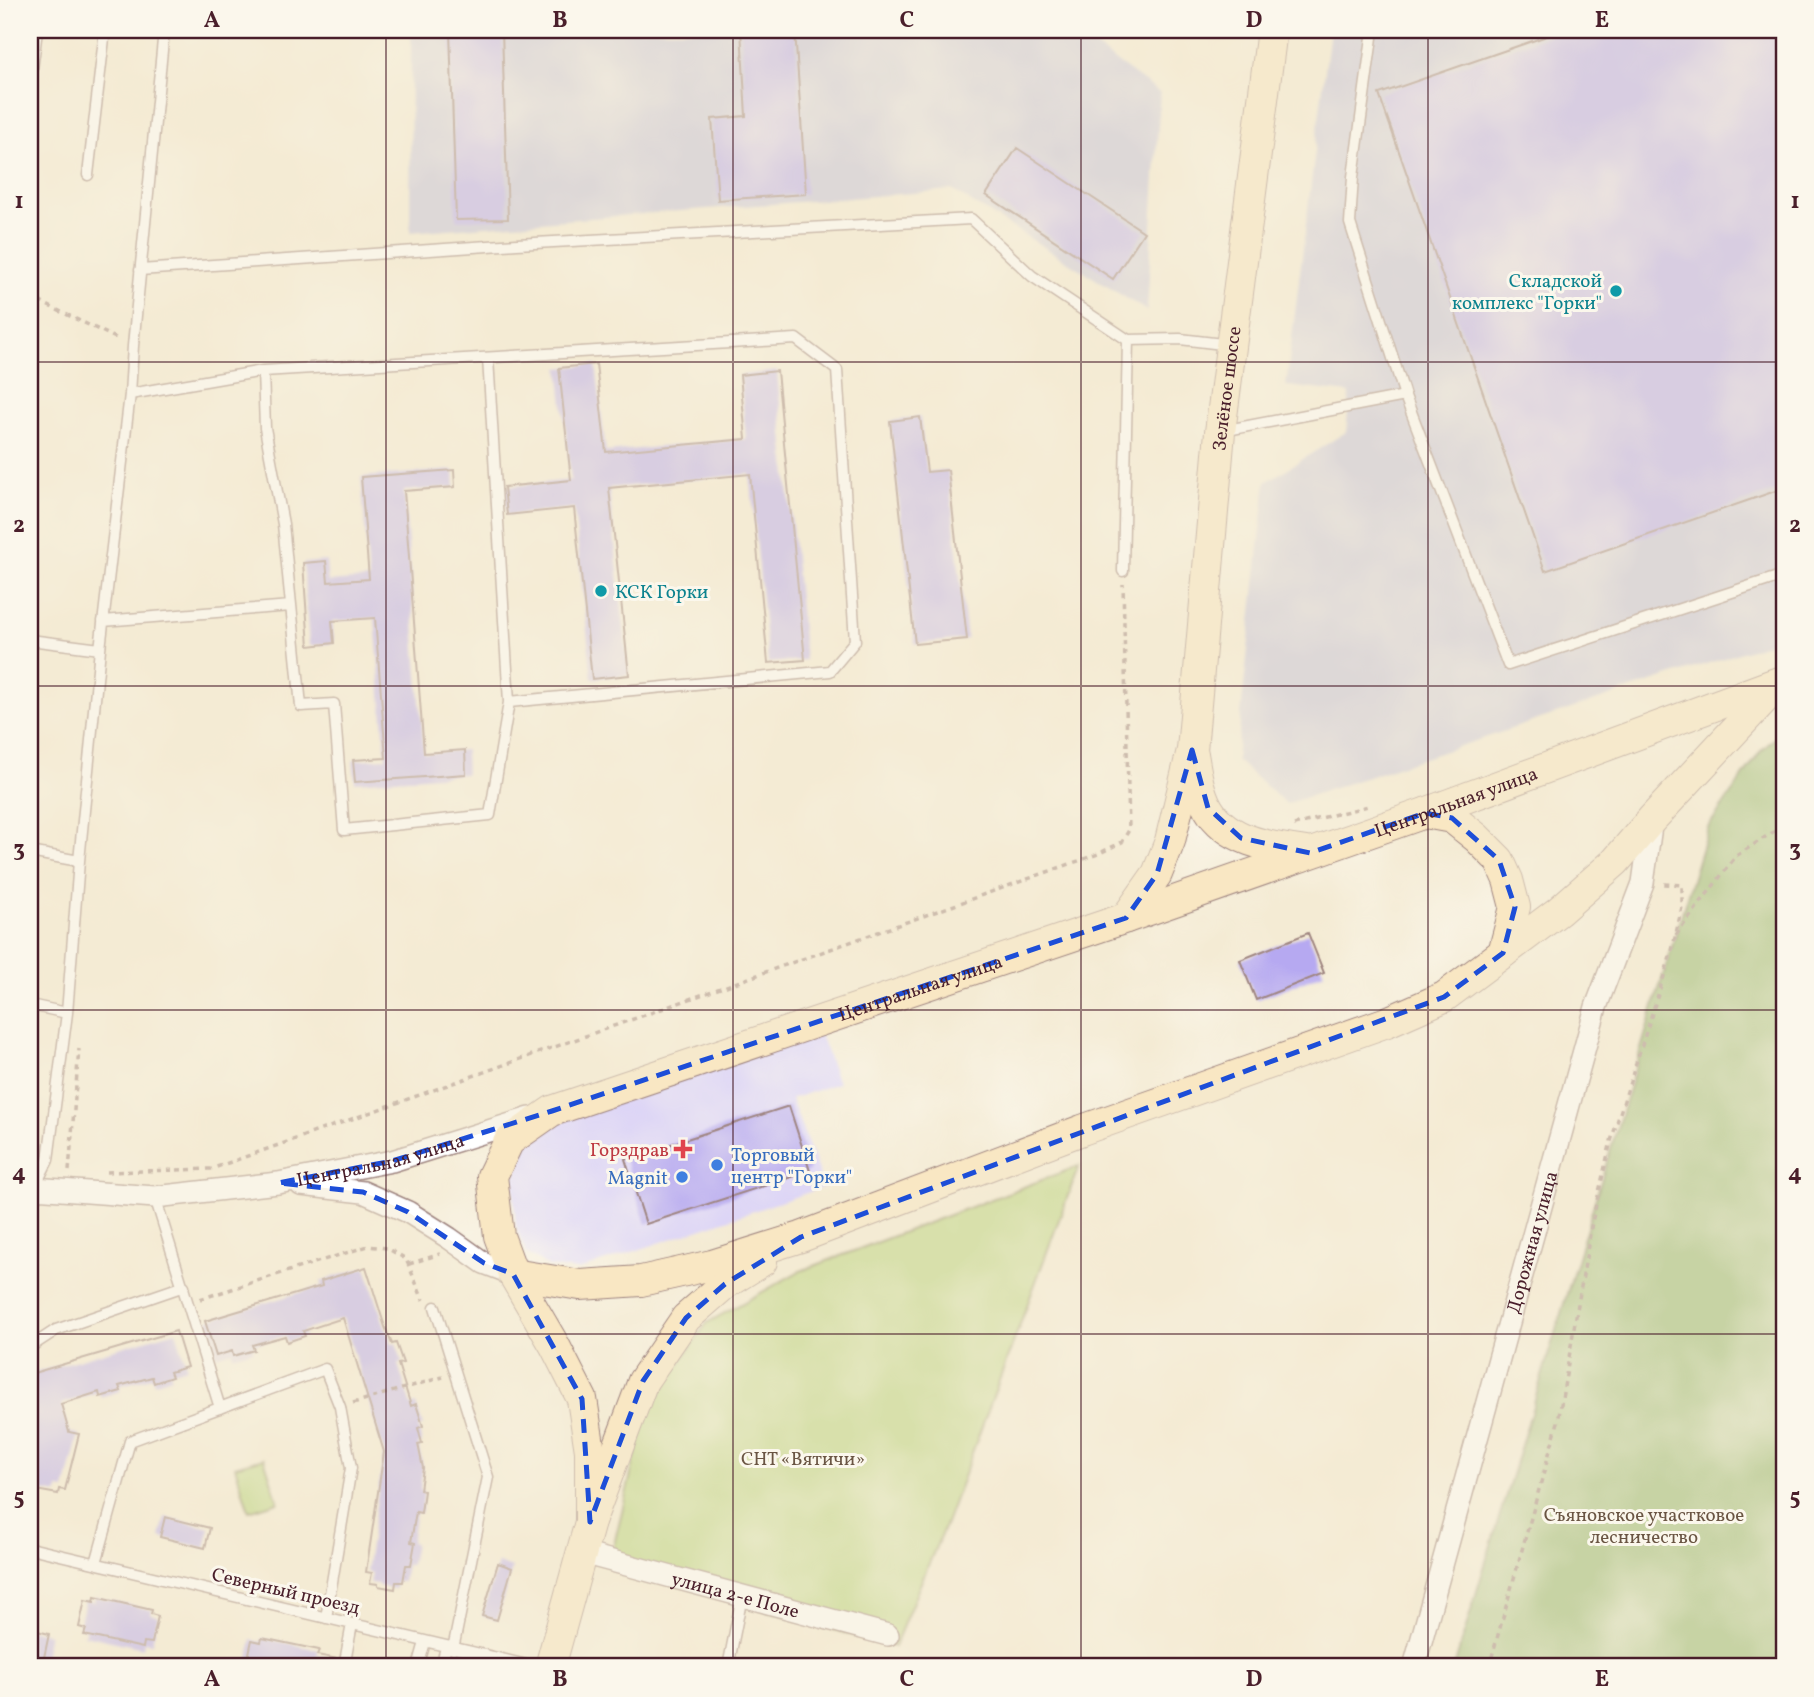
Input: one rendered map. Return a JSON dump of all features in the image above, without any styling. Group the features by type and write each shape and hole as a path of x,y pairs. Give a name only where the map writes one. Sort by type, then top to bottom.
{"main road":[{"name":"Зелёное шоссе","path":"1192,750 1220,432 1272,30"},
{"path":"513,1275 580,1285 641,1281 712,1265 801,1237 1082,1130 1387,1022 1444,997 1559,911 1615,862 1782,681"},
{"name":"Центральная улица","path":"552,1111 1126,918 1424,813 1782,681"},
{"path":"1192,750 1199,784 1208,808 1222,825 1241,838 1267,847 1310,853"},
{"path":"1126,918 1157,874 1170,841 1192,750"},
{"path":"1424,813 1452,818 1499,860 1508,880 1515,908 1503,953"},
{"path":"552,1111 509,1141 492,1176 499,1237 513,1275 555,1346 582,1399 590,1451 590,1522"},
{"path":"550,1667 590,1522 643,1381 686,1318 724,1284 801,1237"}],"street":[{"name":"Дорожная улица","path":"1414,1667 1596,1007 1643,883 1652,819"},
{"name":"Центральная улица","path":"31,1191 155,1197 278,1182 392,1161 552,1111"},
{"path":"278,1182 363,1192 408,1212 484,1263 513,1275"},
{"name":"улица 2-е Поле","path":"582,1553 888,1634"}],"lane":[{"path":"30,86 37,30"},
{"path":"88,175 105,30"},
{"path":"31,1191 48,1160 67,1013 79,861 103,621 130,394 164,30"},
{"path":"1373,30 1353,177 1350,223 1405,396 1508,665 1784,575"},
{"path":"140,270 971,219 1032,276 1128,340 1180,340 1231,345"},
{"path":"130,394 263,371 796,339 837,370 855,640 830,671 509,702"},
{"path":"1123,571 1128,340"},
{"path":"263,371 265,428 283,524 301,706 334,704 344,830 491,815 509,702 488,358"},
{"path":"1220,432 1405,396"},
{"path":"103,621 291,606"},
{"path":"30,640 100,649"},
{"path":"30,852 79,861"},
{"path":"30,1005 67,1013"},
{"path":"155,1197 220,1408"},
{"path":"30,1347 56,1330 184,1286"},
{"path":"435,1307 488,1477 450,1648 441,1667"},
{"path":"96,1563 130,1441 325,1368 340,1407 351,1468 326,1618"},
{"name":"Северный проезд","path":"30,1548 535,1667"},
{"path":"728,1667 742,1596"},
{"path":"344,1667 352,1624"},
{"path":"418,1667 425,1642"}],"path":[{"path":"30,297 133,346"},
{"path":"107,1172 211,1169 1098,854 1122,842 1129,830 1123,571"},
{"path":"1294,825 1374,805"},
{"path":"1675,936 1736,856 1784,825"},
{"path":"1489,1667 1558,1422 1592,1222 1611,1140 1682,907 1682,885 1643,883"},
{"path":"188,1302 368,1246 387,1248 407,1259 426,1309 435,1307"},
{"path":"340,1407 455,1374"}],"highlighted area":[{"path":"1192,750 1208,808 1241,838 1310,853 1425,813 1452,818 1499,860 1515,907 1503,953 1444,997 801,1237 725,1284 686,1318 643,1381 590,1522 582,1399 513,1274 484,1263 408,1212 363,1192 278,1183 392,1161 552,1111 1126,918 1157,874"}],"shaded area":[{"path":"411,30 1072,30 1160,93 1147,311 952,190 410,232"},
{"path":"1330,30 1784,30 1784,638 1286,804 1236,760 1266,482 1346,432 1350,393 1286,386"},
{"path":"818,1029 838,1083 791,1099 824,1187 579,1270 549,1267 526,1253 516,1227 513,1181 524,1143 555,1121"}],"green space":[{"name":"Съяновское участковое лесничество","path":"1784,729 1784,1667 1454,1667 1708,827 1761,751"},
{"name":"СНТ «Вятичи»","path":"1079,1166 946,1523 894,1647 609,1565 646,1412 707,1323 798,1272"},
{"path":"264,1458 278,1502 249,1511 235,1466"}],"building":[{"path":"450,30 502,30 508,219 456,220"},
{"path":"741,30 795,30 806,194 718,200 712,119 746,116"},
{"name":"Складской комплекс \"Горки\"","path":"1564,30 1784,30 1784,488 1545,571 1379,94"},
{"path":"1017,148 1144,232 1113,279 986,195"},
{"path":"596,364 606,452 746,439 740,375 777,371 805,660 768,663 750,474 609,488 629,675 592,679 574,508 507,515 504,487 571,480 559,368"},
{"path":"920,417 927,472 948,470 967,639 915,644 890,421"},
{"path":"454,470 455,487 404,491 424,753 465,750 466,774 355,782 353,760 386,758 375,618 332,621 334,643 309,646 303,563 326,561 328,582 369,579 361,477"},
{"path":"1308,933 1324,973 1256,1000 1240,960"},
{"name":"Торговый центр \"Горки\"","path":"789,1106 810,1171 646,1224 625,1159"},
{"path":"366,1267 385,1327 392,1344 396,1343 403,1363 398,1364 411,1406 416,1404 423,1426 418,1428 422,1443 418,1444 423,1468 420,1490 424,1491 421,1513 416,1512 411,1542 415,1543 411,1565 406,1565 403,1582 396,1582 395,1589 370,1583 372,1573 366,1572 384,1452 343,1318 303,1331 305,1336 287,1342 285,1336 252,1345 254,1350 233,1356 232,1351 216,1356 205,1321 322,1286 321,1281"},
{"path":"176,1331 187,1367 170,1372 172,1377 154,1383 152,1377 119,1386 121,1391 100,1397 99,1392 61,1404 69,1432 79,1434 65,1490 59,1489 58,1494 30,1489 30,1448 35,1425 30,1406 30,1374"},
{"path":"165,1517 210,1528 205,1548 160,1537"},
{"path":"498,1563 512,1568 497,1620 482,1616"},
{"path":"95,1597 152,1610 151,1614 158,1616 152,1643 144,1642 143,1648 84,1635 86,1629 79,1627 85,1600 94,1602"},
{"path":"30,1629 49,1634 42,1667 30,1667"},
{"path":"262,1638 319,1650 317,1655 338,1659 336,1667 246,1667 252,1640 261,1642"}],"place":[{"name":"Складской комплекс \"Горки\"","path":"1616,291"},
{"name":"КСК Горки","path":"601,591"},
{"name":"Горздрав","path":"683,1149"},
{"name":"Торговый центр \"Горки\"","path":"717,1165"},
{"name":"Magnit","path":"682,1177"}]}
